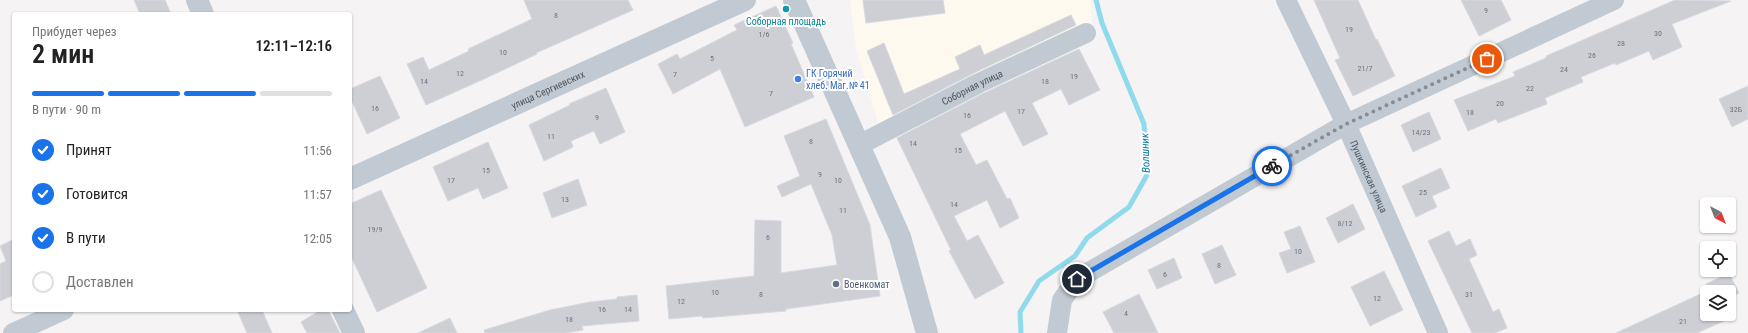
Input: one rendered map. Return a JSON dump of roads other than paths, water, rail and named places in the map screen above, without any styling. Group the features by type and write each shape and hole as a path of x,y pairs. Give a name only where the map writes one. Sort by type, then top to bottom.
{"street":[{"path":"197,0 202,12"},
{"name":"улица Сергиевских","path":"352,178 745,0"},
{"path":"794,0 900,237 927,333"},
{"name":"Пушкинская улица","path":"1286,0 1346,124 1438,333"},
{"path":"1057,333 1062,300 1077,279 1346,124 1614,0"},
{"name":"Соборная улица","path":"859,145 979,83 1086,33"},
{"path":"13,333 60,312"},
{"path":"344,312 354,333"}],"waterway":[{"name":"Волшник","path":"1021,333 1020,312 1039,281 1075,256 1087,238 1129,207 1147,175 1144,124 1102,23 1096,0"}],"place":[{"name":"Соборная площадь","path":"786,9"},
{"name":"ГК Горячий хлеб. Маг.№ 41","path":"798,79"},
{"name":"Военкомат","path":"836,284"}]}
